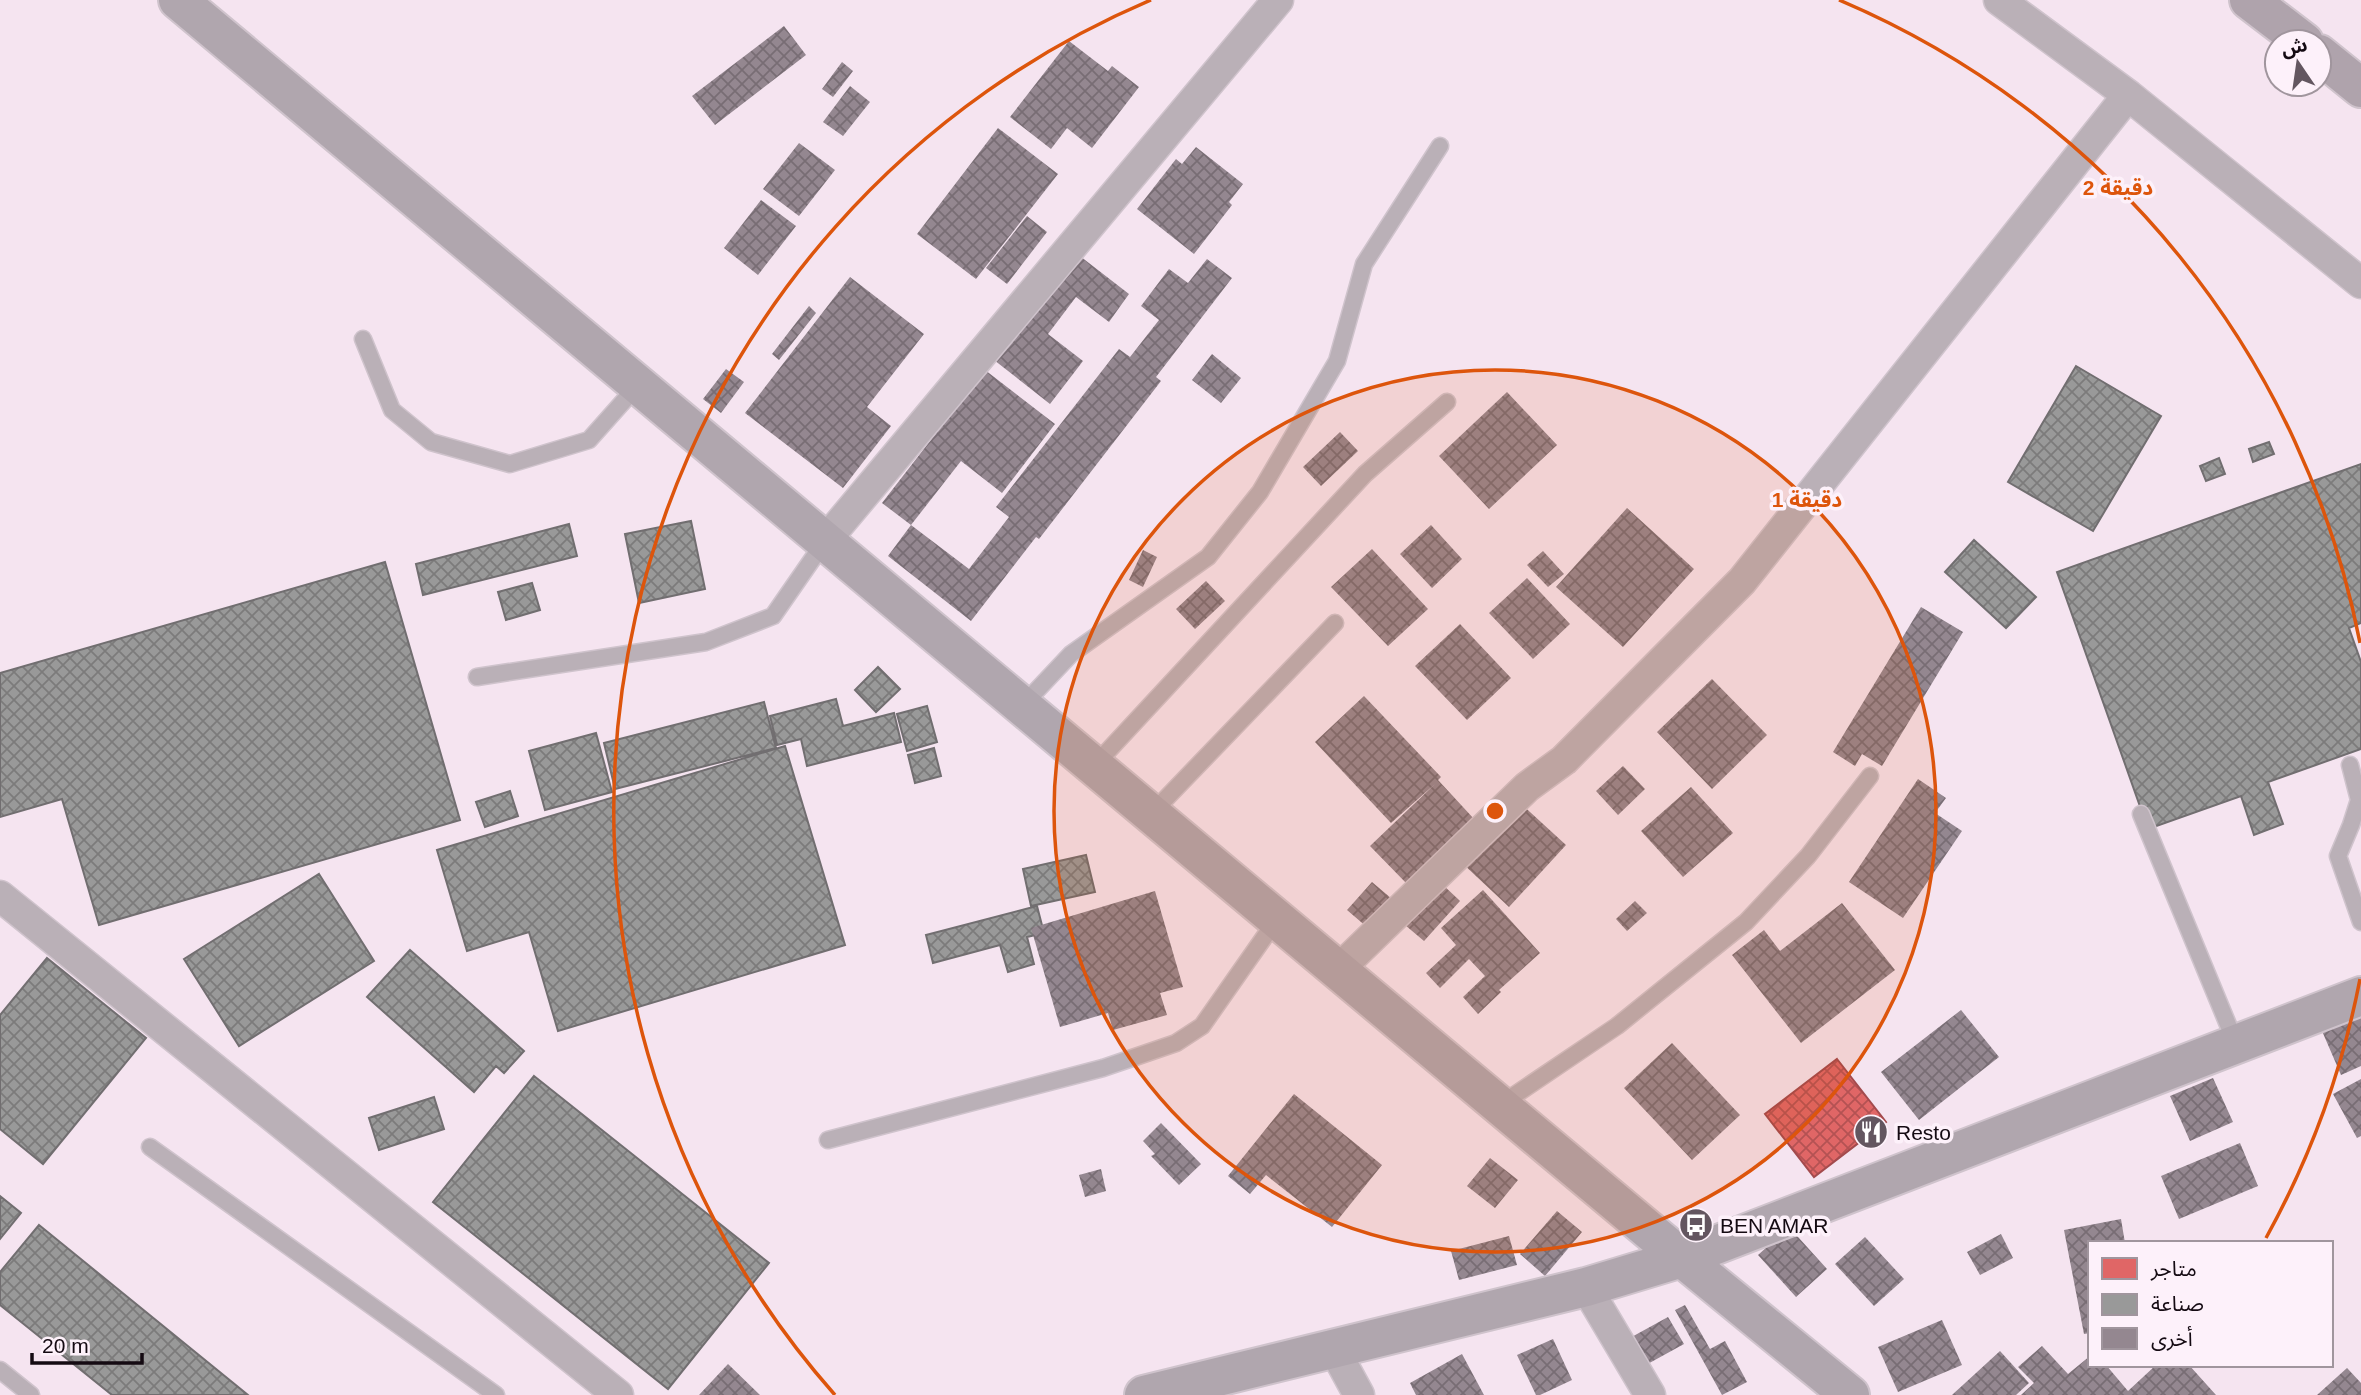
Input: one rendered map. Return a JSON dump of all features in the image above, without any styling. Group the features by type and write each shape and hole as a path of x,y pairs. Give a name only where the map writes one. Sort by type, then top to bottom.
{"highway":[{"path":"2249,0 2286,28"},
{"path":"2333,65 2361,88"}],"main road":[{"path":"178,0 1682,1258 1850,1395"},
{"path":"1144,1395 1217,1387 1334,1349 1587,1287 1682,1258 2361,996"}],"street":[{"path":"825,541 1278,0"},
{"path":"1999,0 2128,94 2361,283"},
{"path":"1338,970 1527,787 1564,760 1742,582 2128,94"},
{"path":"0,896 618,1395"},
{"path":"1587,1287 1650,1395"},
{"path":"1334,1349 1359,1395"}],"lane":[{"path":"1022,706 1071,654 1208,557 1261,492 1337,360 1364,264 1440,146"},
{"path":"363,339 392,410 430,442 510,464 589,440 638,384"},
{"path":"1094,766 1365,474 1447,402"},
{"path":"477,677 706,642 773,616 825,541"},
{"path":"1151,814 1335,623"},
{"path":"2350,765 2359,800 2338,856 2361,922"},
{"path":"1500,1105 1617,1026 1746,922 1808,856 1870,776"},
{"path":"2141,814 2236,1045"},
{"path":"828,1140 1103,1068 1177,1043 1202,1026 1277,919"},
{"path":"150,1147 496,1395"},
{"path":"0,1370 31,1395"}],"building: متاجر":[{"path":"1837,1059 1886,1122 1814,1177 1765,1114"}],"building: صناعة":[{"path":"2076,366 2161,416 2093,531 2008,482"},
{"path":"2269,442 2274,454 2253,462 2249,449"},
{"path":"2219,458 2225,474 2206,481 2200,466"},
{"path":"2361,464 2361,623 2349,628 2361,662 2361,749 2268,782 2283,824 2254,835 2241,796 2148,829 2057,572"},
{"path":"691,521 705,589 639,603 625,534"},
{"path":"569,524 577,556 423,595 416,564"},
{"path":"1974,540 2036,597 2006,628 1945,572"},
{"path":"385,562 460,820 99,925 62,799 0,817 0,673"},
{"path":"532,583 540,610 506,620 498,592"},
{"path":"878,667 900,689 876,712 855,690"},
{"path":"836,699 843,726 894,713 901,742 807,766 801,739 777,745 770,716"},
{"path":"764,702 776,748 615,789 604,743"},
{"path":"927,706 937,742 907,751 897,714"},
{"path":"596,733 612,792 545,810 529,751"},
{"path":"785,746 845,945 558,1031 529,932 467,951 437,850"},
{"path":"934,748 941,776 915,783 908,755"},
{"path":"510,791 518,816 485,827 476,802"},
{"path":"1086,855 1095,892 1031,906 1023,869"},
{"path":"319,874 374,961 239,1046 184,959"},
{"path":"1037,906 1044,933 1027,937 1034,964 1008,972 1000,945 933,963 926,935"},
{"path":"410,950 524,1051 504,1073 496,1066 474,1092 367,997"},
{"path":"47,958 146,1038 43,1164 0,1129 0,1015"},
{"path":"534,1076 769,1263 668,1389 433,1202"},
{"path":"434,1097 444,1129 379,1150 369,1118"},
{"path":"0,1196 21,1213 0,1239"},
{"path":"39,1225 248,1395 112,1395 0,1305 0,1272"}],"building: أخرى":[{"path":"784,26 806,55 715,125 692,96"},
{"path":"1069,41 1108,71 1112,66 1139,87 1092,148 1067,128 1051,149 1010,117"},
{"path":"842,62 853,71 833,97 822,89"},
{"path":"850,86 870,102 843,136 823,122"},
{"path":"998,128 1058,174 976,279 917,234"},
{"path":"799,143 835,170 799,216 763,189"},
{"path":"1196,147 1243,184 1229,202 1232,205 1194,254 1137,209 1176,159 1182,164"},
{"path":"761,200 796,226 758,275 724,248"},
{"path":"1027,216 1047,232 1007,284 986,268"},
{"path":"1076,253 1129,294 1109,322 1076,297 1048,334 1083,361 1050,404 994,360"},
{"path":"1207,259 1232,278 1156,377 1161,381 1039,539 1036,537 971,621 888,556 911,525 969,569 1009,517 996,507 1119,349 1130,357 1159,320 1141,306 1169,269 1188,283"},
{"path":"850,277 924,334 867,407 891,426 843,488 745,413"},
{"path":"809,306 816,313 779,360 772,354"},
{"path":"1212,354 1241,378 1221,403 1192,380"},
{"path":"726,369 744,382 721,413 703,399"},
{"path":"985,370 1055,424 1002,493 961,461 911,525 882,503"},
{"path":"1507,392 1557,445 1489,509 1439,456"},
{"path":"1340,432 1358,451 1321,486 1303,467"},
{"path":"1627,508 1694,569 1623,647 1556,587"},
{"path":"1431,525 1462,559 1432,588 1400,554"},
{"path":"1372,549 1428,609 1388,646 1331,587"},
{"path":"1143,550 1157,557 1143,587 1129,580"},
{"path":"1543,551 1564,574 1548,587 1527,565"},
{"path":"1527,578 1570,624 1533,659 1489,613"},
{"path":"1206,581 1225,601 1195,629 1176,609"},
{"path":"1921,607 1963,632 1882,766 1862,754 1855,766 1833,752"},
{"path":"1460,624 1511,678 1467,720 1415,666"},
{"path":"1712,679 1767,735 1712,789 1657,732"},
{"path":"1364,696 1441,777 1438,780 1475,820 1407,884 1370,846 1435,784 1391,823 1315,742"},
{"path":"1623,766 1645,789 1618,815 1596,791"},
{"path":"1918,779 1946,798 1935,813 1962,831 1903,918 1849,882"},
{"path":"1691,787 1733,833 1683,877 1641,831"},
{"path":"1518,801 1566,845 1509,907 1461,862"},
{"path":"1372,882 1392,899 1368,928 1347,910"},
{"path":"1442,884 1460,901 1424,941 1405,925"},
{"path":"1483,890 1540,953 1499,990 1501,992 1478,1014 1463,997 1485,976 1469,959 1440,988 1426,973 1456,945 1441,928"},
{"path":"1155,891 1183,987 1160,993 1167,1015 1113,1030 1108,1013 1060,1027 1031,928"},
{"path":"1635,901 1647,913 1627,931 1616,919"},
{"path":"1842,903 1895,970 1801,1043 1732,955 1764,930 1780,951"},
{"path":"1961,1010 1999,1057 1919,1120 1881,1072"},
{"path":"2361,1014 2361,1066 2341,1075 2322,1031"},
{"path":"1672,1043 1740,1115 1692,1160 1624,1088"},
{"path":"2213,1078 2233,1122 2190,1141 2170,1096"},
{"path":"2361,1079 2361,1136 2357,1138 2333,1094"},
{"path":"1294,1094 1382,1165 1332,1227 1266,1175 1250,1194 1228,1176"},
{"path":"1161,1123 1201,1164 1179,1185 1151,1156 1155,1154 1143,1141"},
{"path":"2240,1143 2258,1186 2179,1219 2161,1176"},
{"path":"1490,1158 1518,1180 1495,1208 1467,1186"},
{"path":"1101,1169 1106,1191 1085,1197 1079,1175"},
{"path":"1557,1211 1582,1232 1545,1276 1520,1254"},
{"path":"2121,1219 2125,1241 2088,1241 2088,1333 2084,1334 2064,1230"},
{"path":"1789,1227 1827,1269 1796,1297 1758,1255"},
{"path":"2001,1234 2013,1258 1980,1275 1967,1252"},
{"path":"1509,1236 1517,1265 1459,1280 1451,1251"},
{"path":"1865,1237 1904,1279 1874,1306 1835,1264"},
{"path":"1685,1305 1710,1349 1725,1341 1747,1382 1722,1395 1675,1310"},
{"path":"1668,1317 1684,1344 1644,1366 1628,1339"},
{"path":"1942,1320 1962,1365 1898,1392 1878,1347"},
{"path":"1553,1339 1572,1380 1536,1395 1517,1355"},
{"path":"2042,1346 2068,1374 2088,1358 2088,1367 2108,1367 2128,1391 2154,1367 2191,1367 2216,1395 2021,1395 2034,1383 2018,1367"},
{"path":"2000,1351 2029,1383 2016,1395 1952,1395"},
{"path":"1462,1354 1484,1395 1416,1395 1410,1383"},
{"path":"728,1364 760,1395 699,1395"},
{"path":"2347,1368 2361,1383 2361,1395 2317,1395"}],"place":[{"name":"Resto","path":"1871,1132"},
{"name":"BEN AMAR","path":"1696,1225"}]}
